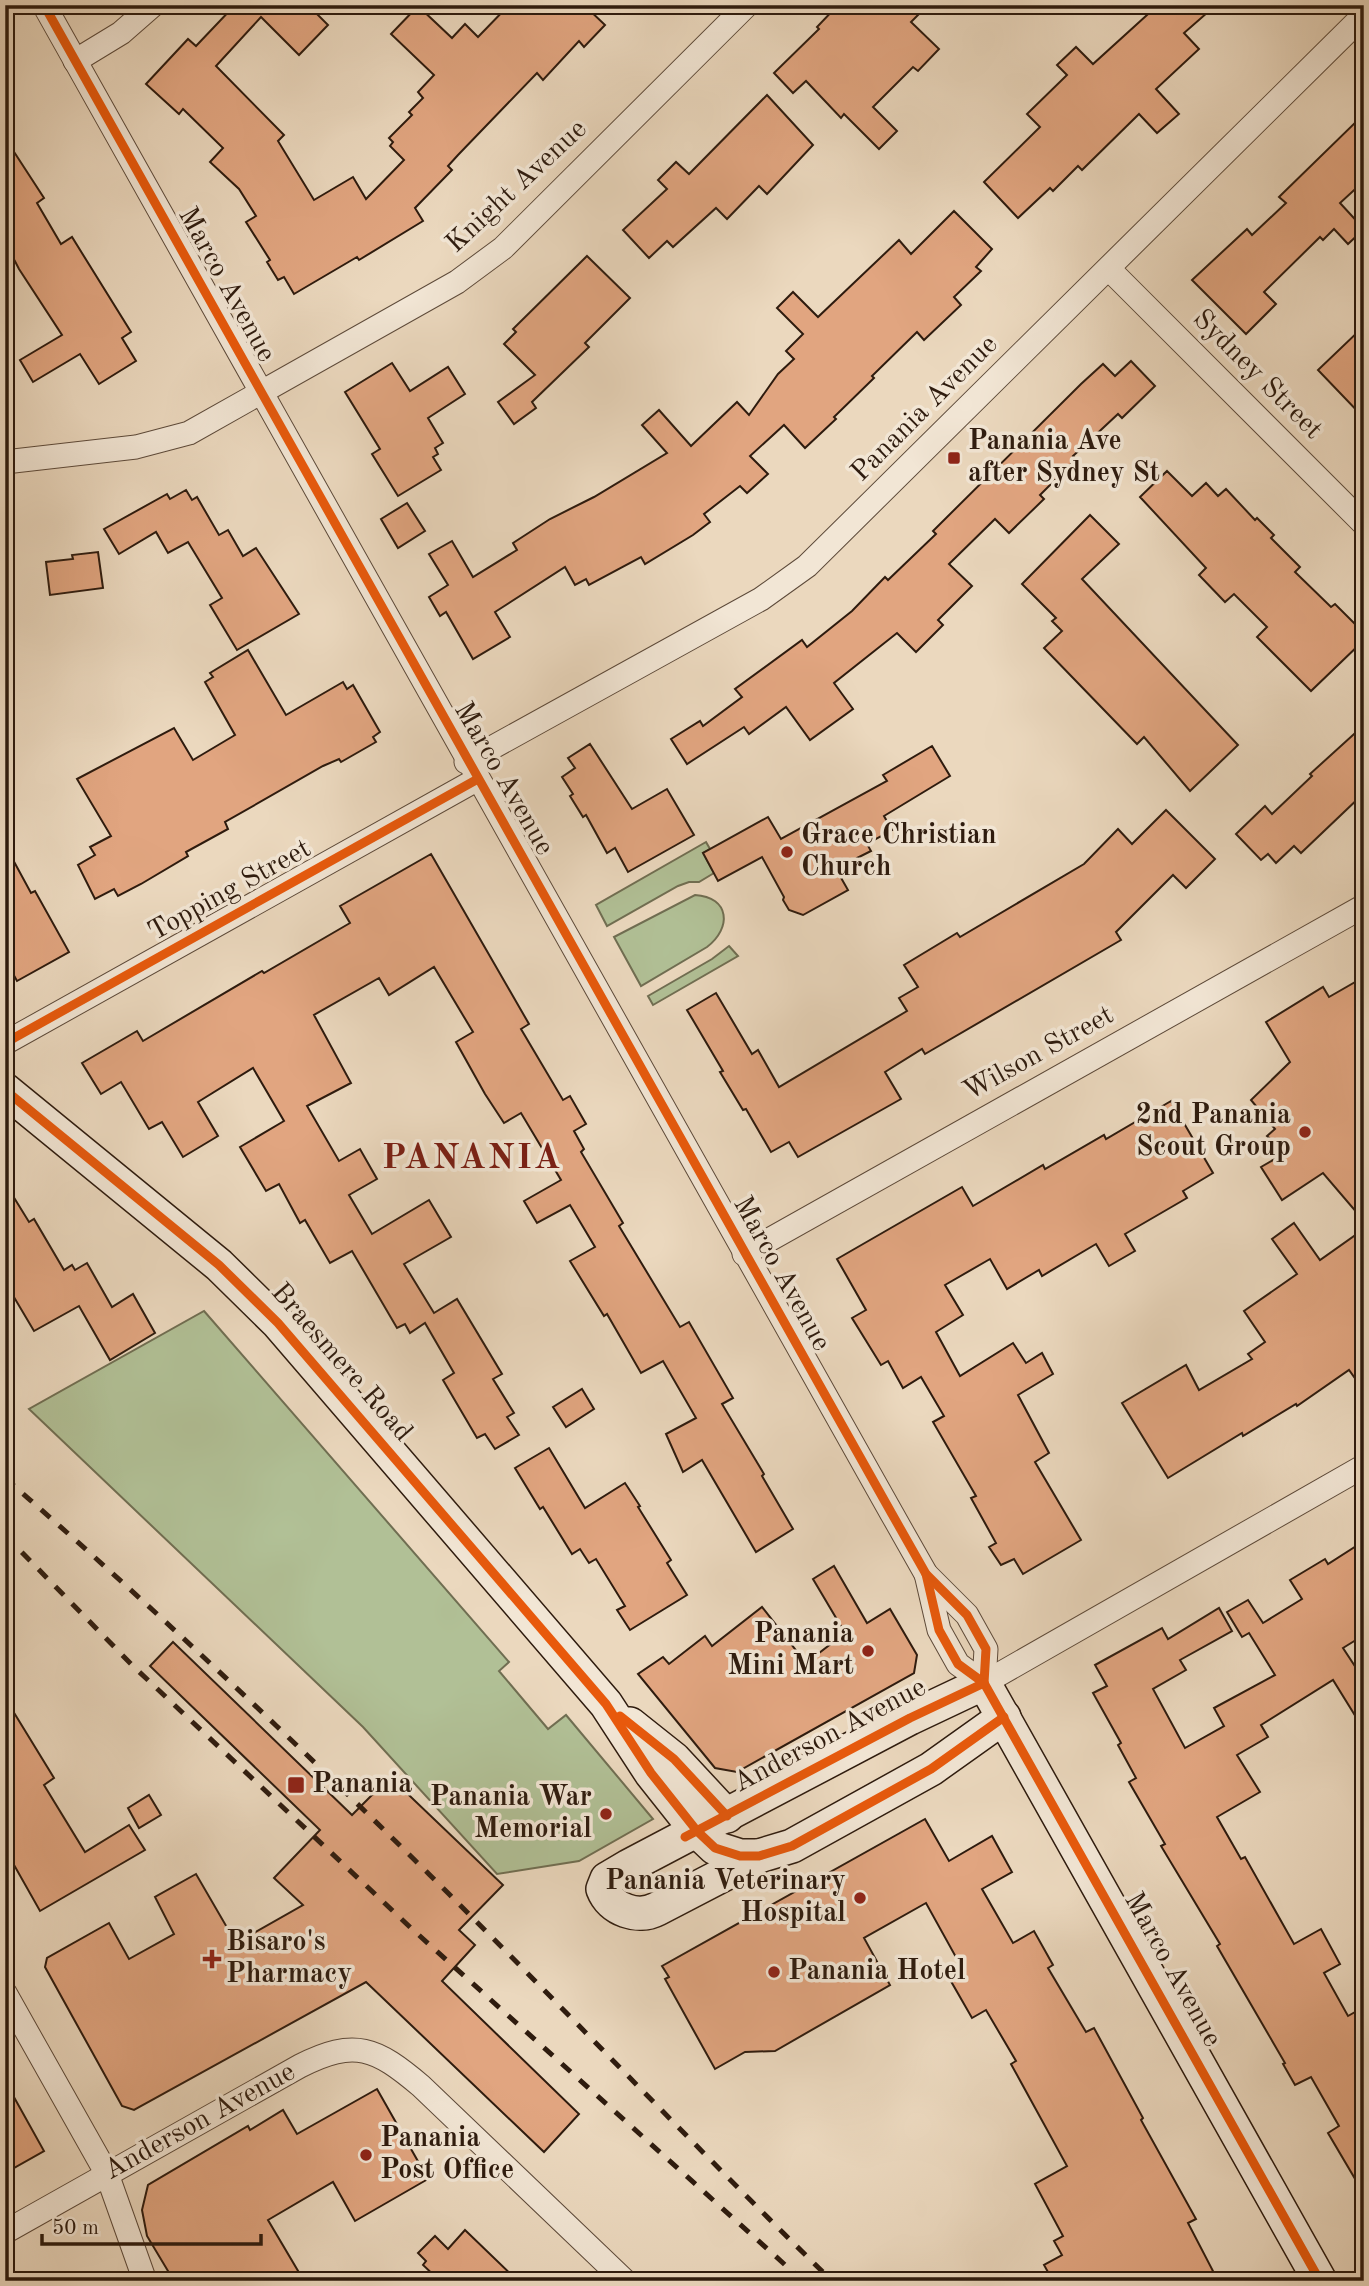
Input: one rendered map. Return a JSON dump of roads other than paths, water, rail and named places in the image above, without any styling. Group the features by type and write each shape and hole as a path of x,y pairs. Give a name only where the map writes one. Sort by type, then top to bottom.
{"street":[{"name":"Marco Avenue","path":"44,5 471,771 577,953 926,1574 967,1615 986,1649 984,1683"},
{"path":"75,61 121,33 153,5"},
{"name":"Knight Avenue","path":"5,462 136,447 189,433 457,282 503,248 747,5"},
{"name":"Panania Avenue","path":"471,771 787,582 830,545 1364,15"},
{"name":"Sydney Street","path":"1109,269 1364,524"},
{"name":"Topping Street","path":"5,1042 471,771"},
{"name":"Wilson Street","path":"744,1254 1364,906"},
{"name":"Braesmere Road","path":"5,1090 189,1240 249,1292 278,1323 606,1704 691,1834"},
{"name":"Anderson Avenue","path":"759,1856 642,1915 626,1910 605,1894 604,1883 607,1879 944,1701 984,1683 1364,1466"},
{"name":"Marco Avenue","path":"926,1574 939,1630 958,1664 984,1683 1004,1717 1320,2281"},
{"path":"944,1701 968,1742"},
{"name":"Braesmere Road","path":"606,1704 674,1759 727,1816"},
{"path":"691,1834 728,1854 759,1856 774,1853 931,1769 1004,1717"},
{"path":"5,1993 107,2174 145,2281"},
{"name":"Anderson Avenue","path":"5,2232 319,2056 335,2051 363,2050 392,2062 421,2086 625,2281"}],"railway":[{"path":"5,1478 175,1630 340,1787 832,2281"},
{"path":"5,1535 133,1666 411,1928 803,2281"}],"place":[{"name":"Panania Ave after Sydney St","path":"954,458"},
{"name":"Grace Christian Church","path":"787,852"},
{"name":"2nd Panania Scout Group","path":"1305,1132"},
{"name":"Panania Mini Mart","path":"868,1651"},
{"name":"Panania","path":"296,1785"},
{"name":"Panania War Memorial","path":"606,1814"},
{"name":"Panania Veterinary Hospital","path":"860,1898"},
{"name":"Bisaro's Pharmacy","path":"212,1959"},
{"name":"Panania Hotel","path":"774,1972"},
{"name":"Panania Post Office","path":"366,2155"}],"district":[{"name":"PANANIA","path":"472,1158"}]}
